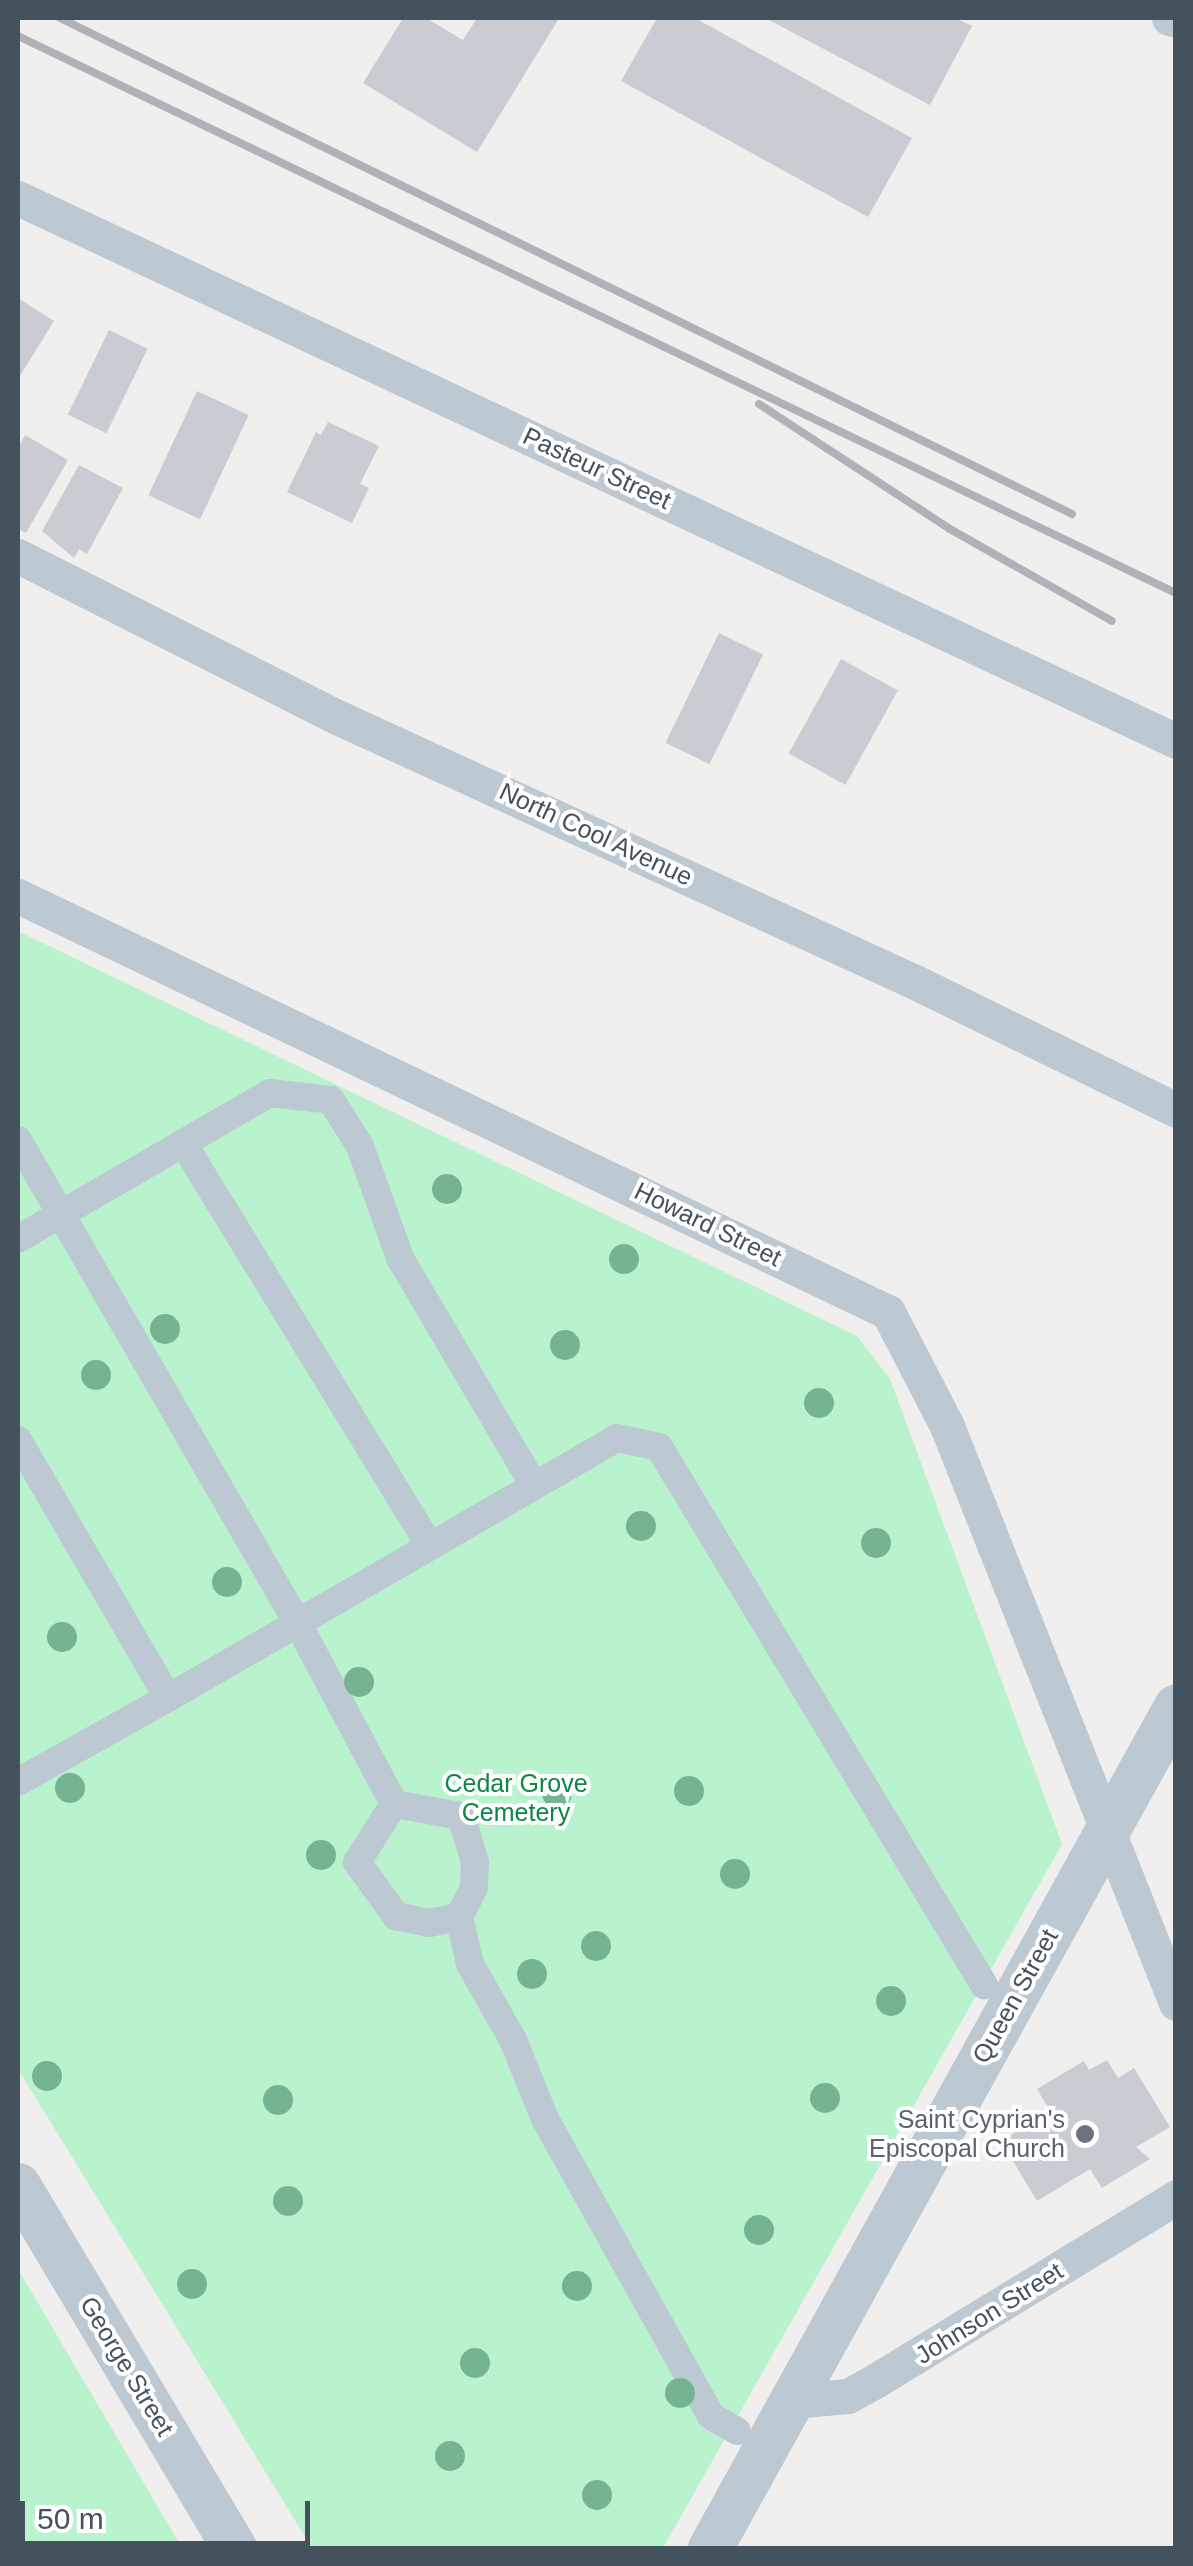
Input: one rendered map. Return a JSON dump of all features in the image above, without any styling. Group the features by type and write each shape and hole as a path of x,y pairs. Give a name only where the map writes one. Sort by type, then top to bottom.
{"street":[{"name":"Pasteur Street","path":"18,198 1176,741"},
{"name":"North Cool Avenue","path":"18,556 337,717 915,982 1176,1110"},
{"name":"Howard Street","path":"18,896 888,1312 947,1426 1176,2003"},
{"path":"18,1238 270,1093 331,1100 360,1146 400,1258 533,1484"},
{"path":"18,1140 57,1216 297,1622 394,1804"},
{"path":"183,1143 429,1545"},
{"path":"18,1782 617,1438 659,1447 984,1985"},
{"path":"18,1440 168,1698"},
{"name":"Queen Street","path":"710,2548 1176,1706"},
{"path":"394,1804 356,1862 396,1916 428,1923 459,1916"},
{"path":"394,1804 461,1816 476,1862 474,1888 459,1916 470,1964 514,2040 544,2119 710,2416 737,2431"},
{"name":"George Street","path":"18,2185 234,2548"},
{"name":"Johnson Street","path":"792,2401 848,2396 1176,2197"}],"green space":[{"name":"Cedar Grove Cemetery","path":"18,931 857,1336 890,1379 1062,1844 663,2548 312,2548 18,2069"},
{"path":"18,2269 182,2548 18,2548"}],"building":[{"path":"403,18 426,18 463,40 477,18 558,20 477,152 363,83"},
{"path":"657,18 695,18 912,138 868,217 621,81"},
{"path":"765,18 955,18 972,26 930,105"},
{"path":"18,298 54,321 18,379"},
{"path":"109,330 148,349 106,433 68,414"},
{"path":"197,391 249,415 200,519 148,495"},
{"path":"328,422 379,446 360,484 369,488 352,523 287,492 316,432 321,435"},
{"path":"25,435 68,460 26,533 18,529 18,448"},
{"path":"79,465 123,488 87,554 79,549 74,558 42,531"},
{"path":"719,633 763,654 710,764 666,743"},
{"path":"841,659 898,691 845,785 789,753"},
{"name":"Saint Cyprian's Episcopal Church","path":"1107,2060 1118,2078 1134,2068 1170,2127 1136,2147 1150,2159 1102,2188 1090,2169 1037,2201 1001,2141 1050,2111 1037,2089 1084,2061 1089,2070"}],"railway":[{"path":"60,18 1072,514"},
{"path":"18,36 1176,593"},
{"path":"759,404 950,529 1112,621"}],"place":[{"name":"Saint Cyprian's Episcopal Church","path":"1085,2134"}]}
